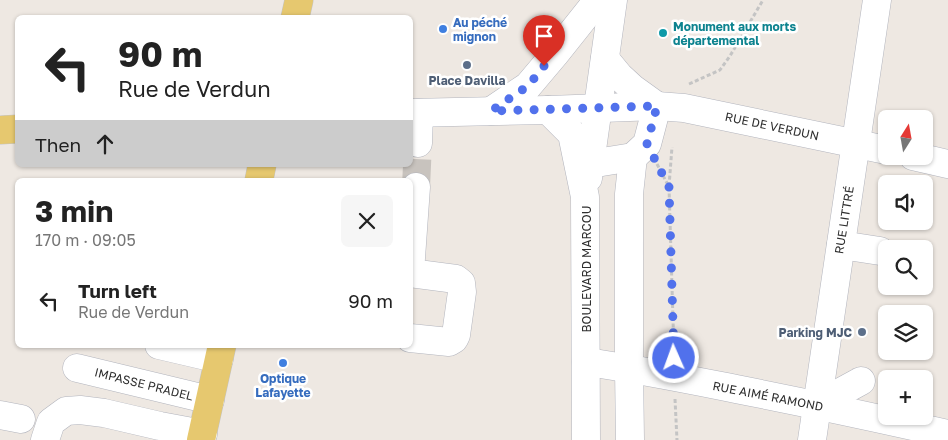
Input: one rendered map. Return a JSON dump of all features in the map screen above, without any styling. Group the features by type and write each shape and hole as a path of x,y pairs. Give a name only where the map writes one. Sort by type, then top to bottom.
{"main road":[{"path":"296,15 299,0"},
{"path":"0,130 15,129"},
{"path":"202,437 221,352"}],"street":[{"path":"491,111 528,86 598,0"},
{"path":"585,197 613,0"},
{"name":"RUE LITTRÉ","path":"812,440 877,0"},
{"name":"RUE DE VERDUN","path":"605,58 619,76 632,88 668,107"},
{"path":"630,440 629,194 668,107"},
{"name":"RUE DE VERDUN","path":"548,110 668,107 878,148"},
{"path":"418,143 415,113 548,110"},
{"name":"BOULEVARD MARCOU","path":"548,110 572,134 585,197 586,440"},
{"path":"590,162 602,162 651,147"},
{"path":"933,161 948,164"},
{"path":"413,230 416,187"},
{"path":"841,244 878,250"},
{"path":"413,272 456,279 461,283 462,292 454,339 449,342 413,338"},
{"path":"186,348 221,352"},
{"name":"RUE AIMÉ RAMOND","path":"586,362 629,368 817,405 948,434"},
{"name":"IMPASSE PRADEL","path":"77,368 210,400"},
{"path":"817,405 861,381"},
{"path":"45,440 52,422 66,411 73,410 104,413 159,433 202,437"}],"path":[{"path":"668,107 681,95 689,84 720,70 763,0"},
{"path":"651,147 669,187 677,440"},
{"path":"651,147 669,187"}],"tunnel":[{"path":"416,187 418,143"}],"place":[{"name":"Au péché mignon","path":"443,29"},
{"name":"Monument aux morts départemental","path":"663,33"},
{"name":"Place Davilla","path":"467,65"},
{"name":"Parking MJC","path":"862,332"},
{"name":"Optique Lafayette","path":"283,363"}],"route":[{"path":"544,66 528,86 491,111 657,106 647,144 669,187 674,358"}]}
